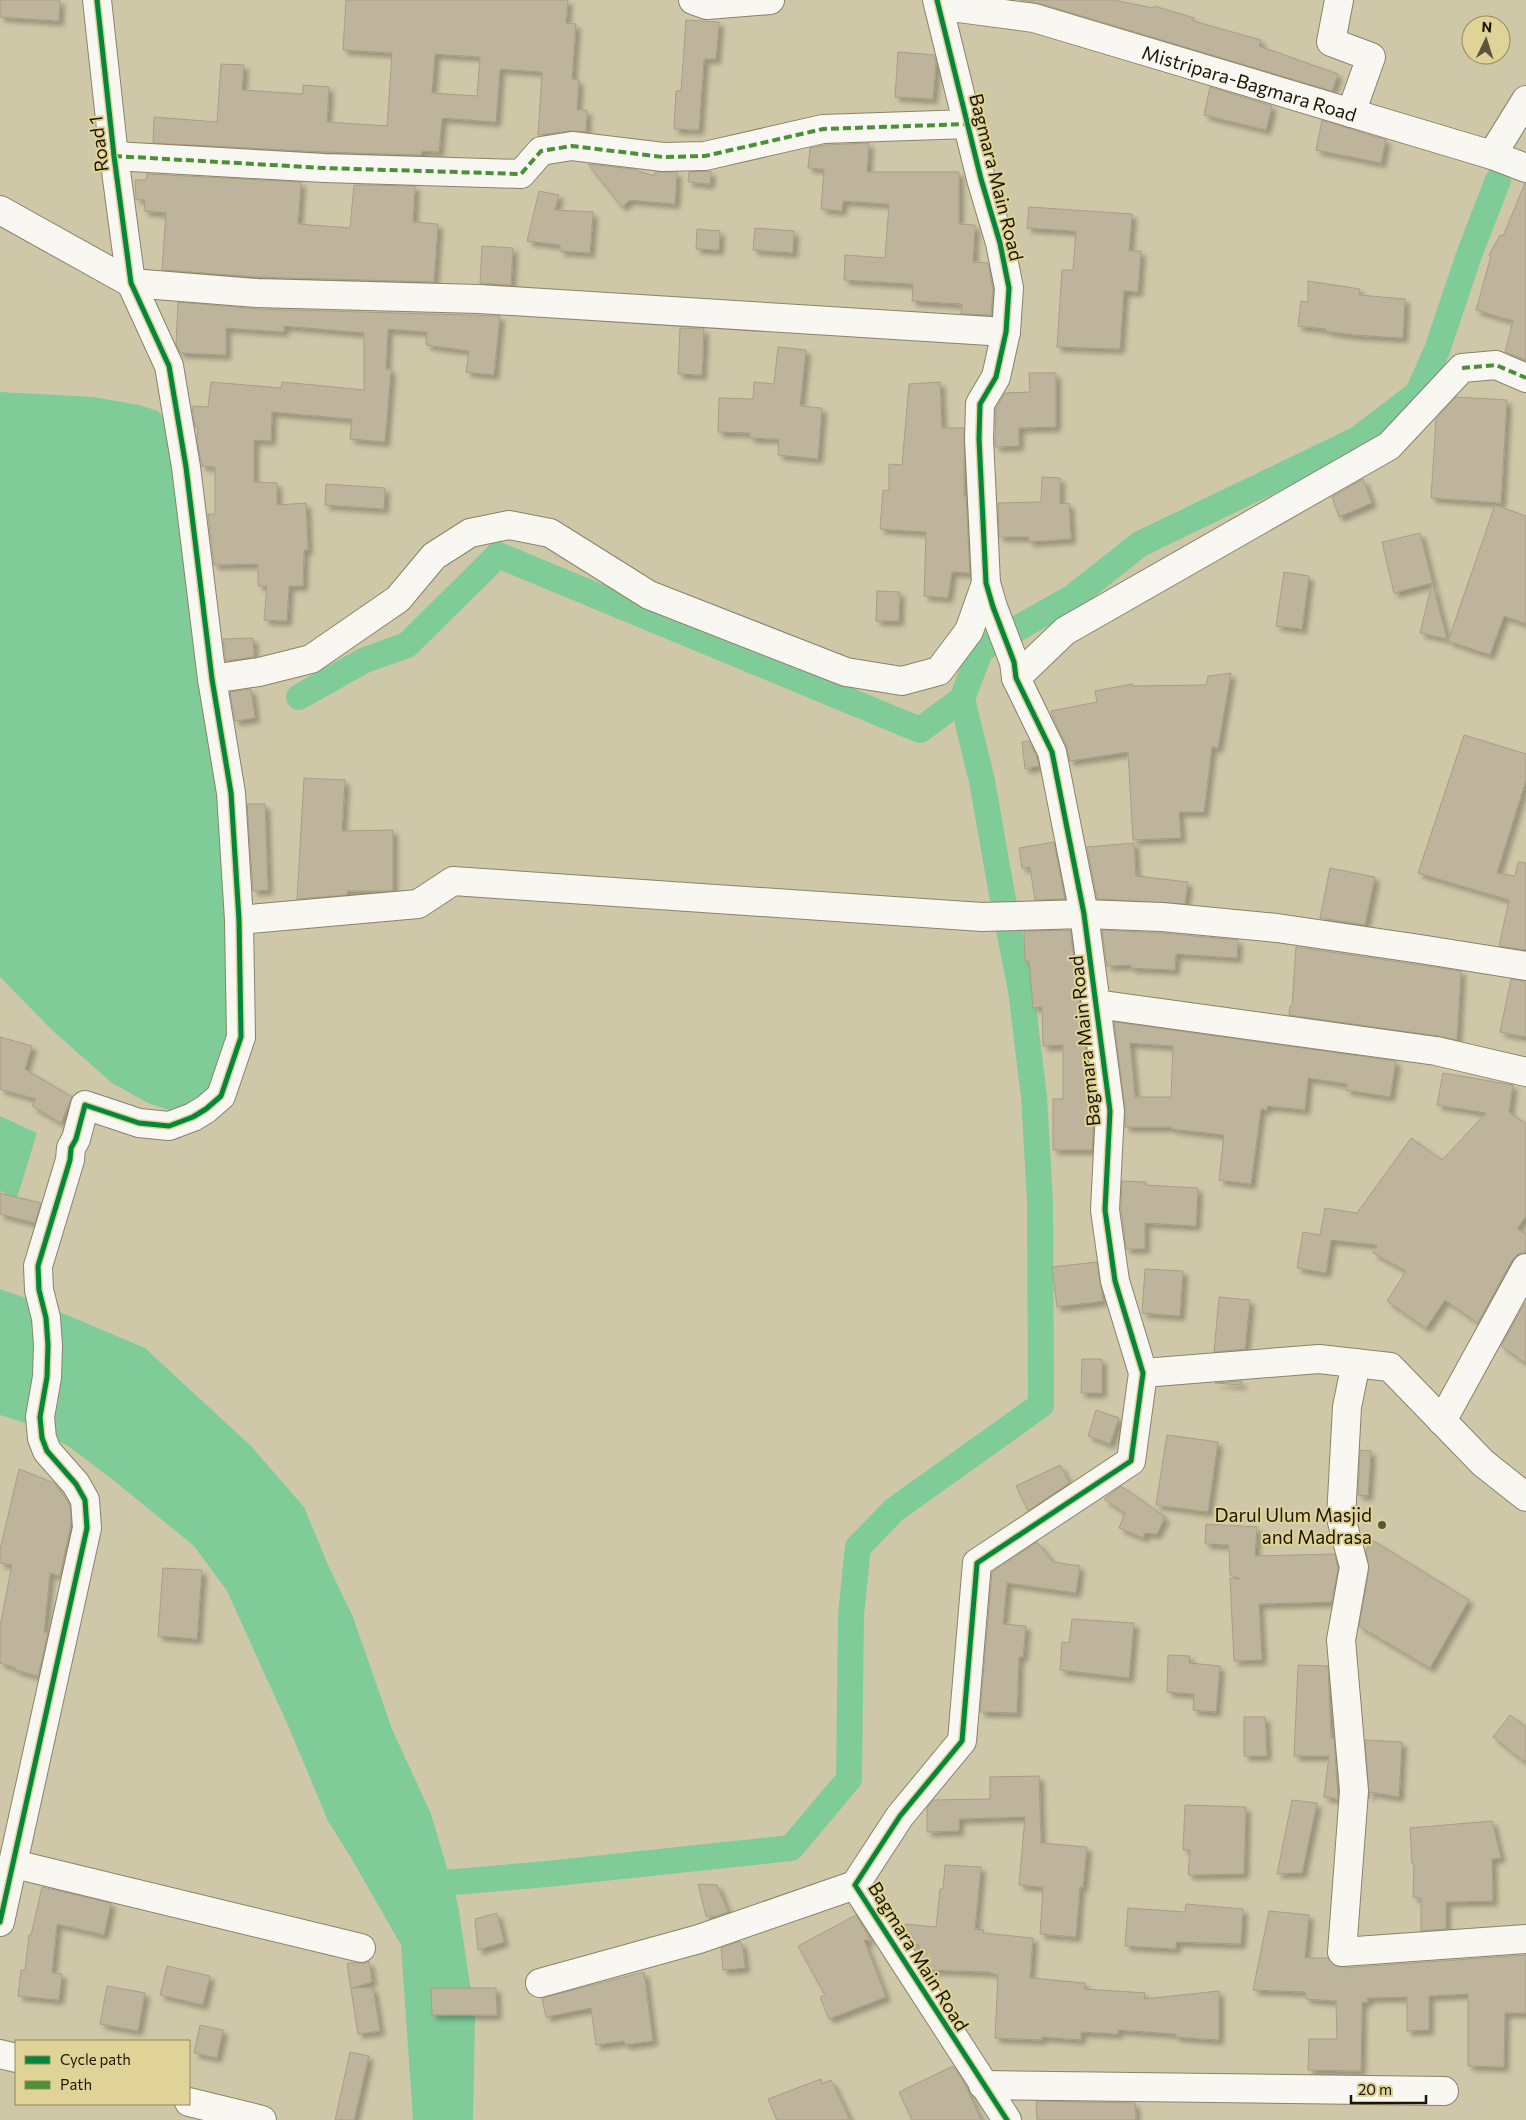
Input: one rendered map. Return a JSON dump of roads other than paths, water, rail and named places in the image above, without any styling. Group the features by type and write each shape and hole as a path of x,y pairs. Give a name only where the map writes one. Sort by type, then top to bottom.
{"street":[{"name":"Road 1","path":"14,1864 87,1528 85,1500 76,1484 47,1451 42,1438 40,1417 47,1377 48,1346 46,1318 39,1290 38,1266 85,1104 139,1123 169,1126 206,1109 221,1096 241,1037 239,920 231,793 212,679 186,467 169,366 131,283 114,156 97,0"},
{"path":"692,0 707,5 770,0"},
{"name":"Bagmara Main Road","path":"937,0 981,179 1000,243 1009,288 1006,332 996,377 980,404 979,439 990,595 1015,670 1052,752 1084,914 1110,1111 1106,1210 1115,1280 1143,1372 1131,1461 977,1563 962,1741 900,1816 855,1885 1007,2120"},
{"name":"Mistripara-Bagmara Road","path":"945,0 951,7 1034,18 1492,155 1526,168"},
{"path":"1338,0 1331,42 1371,57 1351,113"},
{"path":"1492,155 1526,100"},
{"path":"114,156 324,168 521,174 541,152 572,146 663,157 705,156 823,129 968,124"},
{"path":"0,210 131,283 257,294 479,299 1006,332"},
{"path":"1015,670 1066,631 1389,446 1462,368 1496,365 1526,378"},
{"path":"212,679 259,672 311,659 398,599 434,556 470,533 509,525 550,533 649,595 846,672 902,680 939,671 969,631 990,595"},
{"path":"239,920 418,904 453,881 982,917 1042,917 1084,914 1162,917 1277,928 1420,948 1526,966"},
{"path":"1096,1004 1436,1051 1526,1072"},
{"path":"1442,1421 1526,1268"},
{"path":"1143,1372 1319,1359 1390,1367 1483,1462 1526,1497"},
{"path":"1356,1363 1347,1407 1341,1518 1354,1567 1341,1640 1354,1791 1342,1952 1526,1939"},
{"path":"0,1922 14,1864 361,1948"},
{"path":"540,1982 699,1939 855,1885"},
{"path":"0,2054 15,2058"},
{"path":"983,2085 1444,2091"},
{"path":"190,2102 262,2120"}],"waterway":[{"path":"299,697 365,660 407,645 498,555 920,730 962,699 981,649 1073,597 1140,544 1358,439 1418,393 1437,350 1469,255 1498,180"},
{"path":"419,1885 547,1874 791,1848 849,1779 851,1615 858,1547 894,1510 1041,1405 1040,1201 1034,1097 1021,990 982,781 962,699"}],"place":[{"name":"Darul Ulum Masjid and Madrasa","path":"1382,1525"}]}
